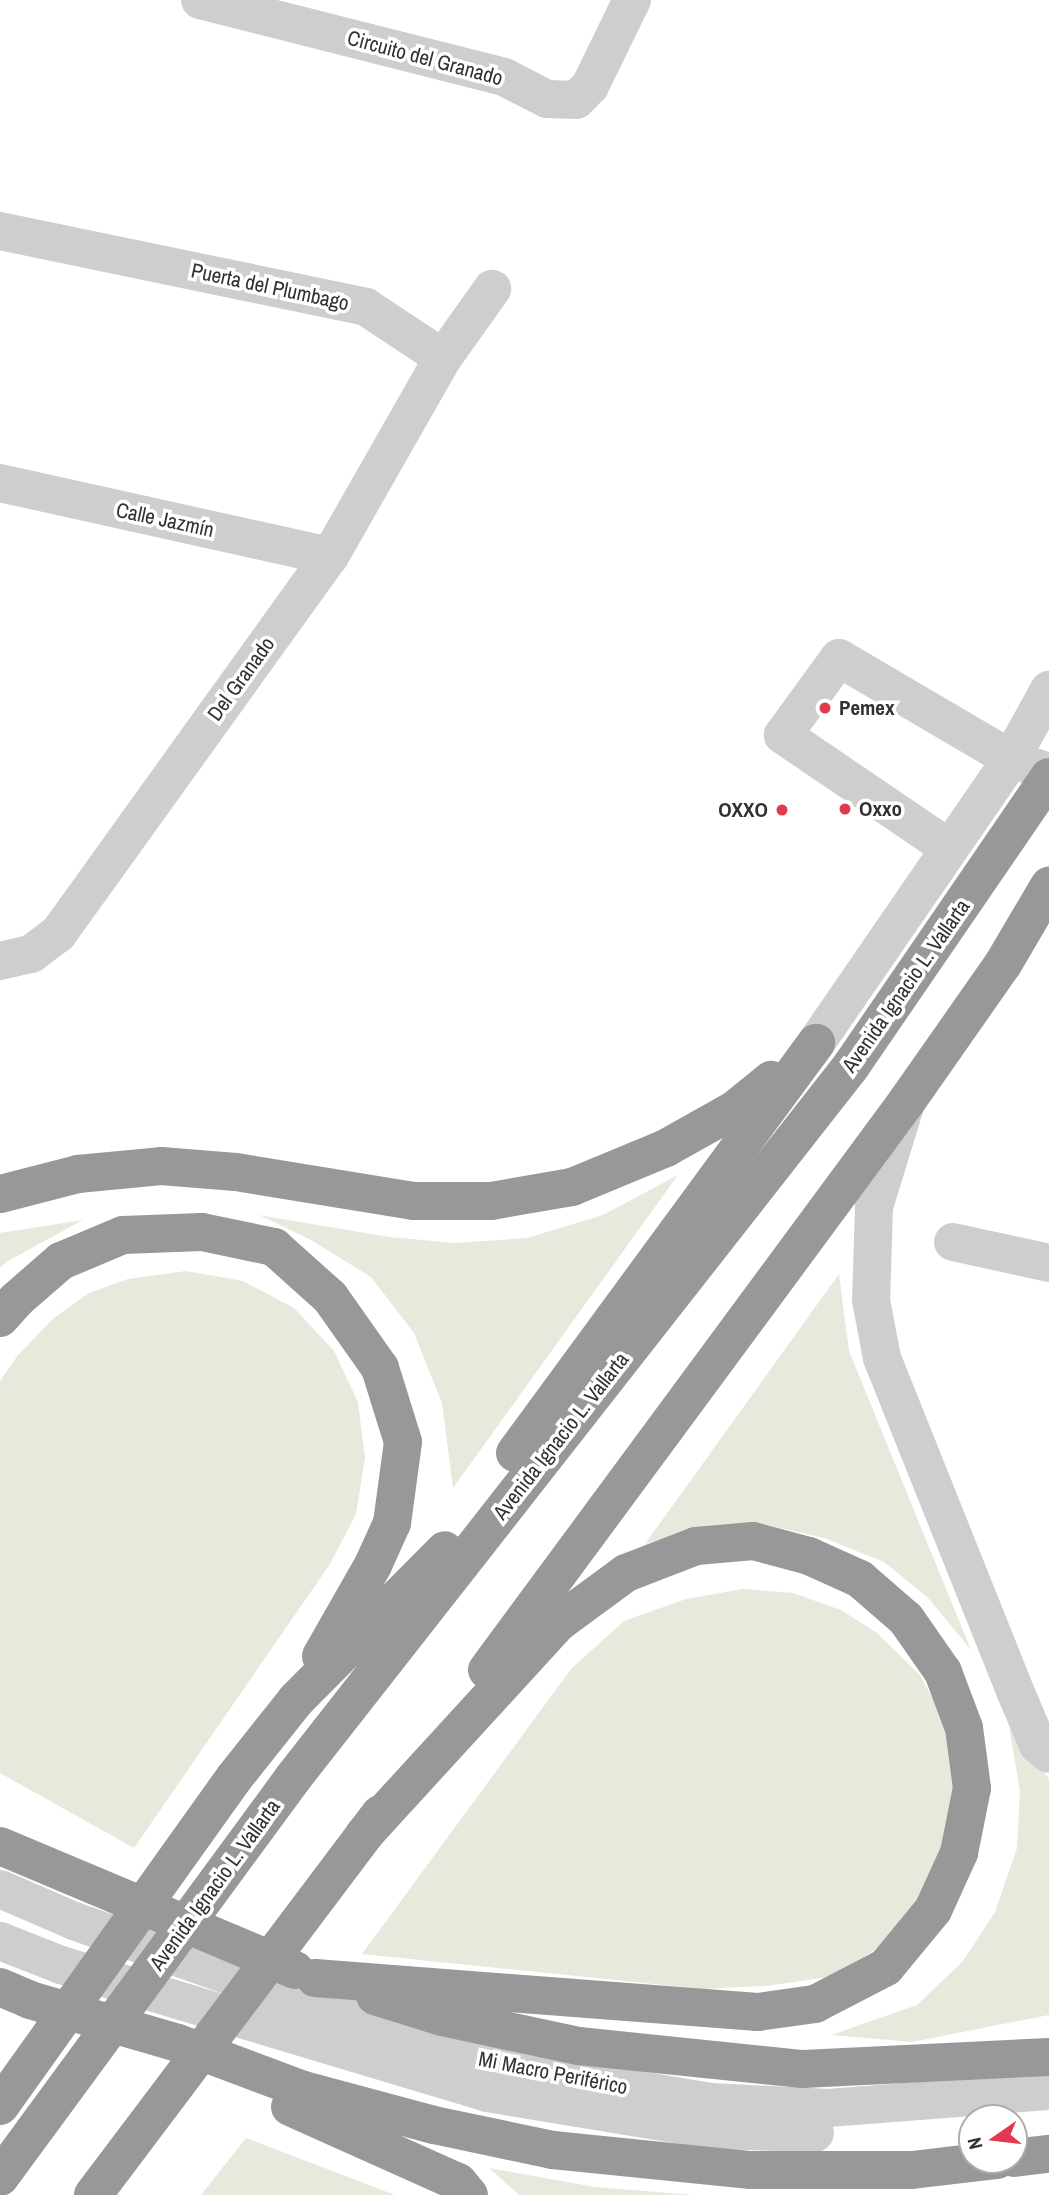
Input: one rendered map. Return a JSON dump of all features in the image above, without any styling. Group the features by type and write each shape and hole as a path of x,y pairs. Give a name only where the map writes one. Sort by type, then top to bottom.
{"highway":[{"name":"Avenida Ignacio L. Vallarta","path":"0,2176 260,1822 851,1066 1049,775"},
{"path":"93,2195 334,1878 907,1101 1003,964 1049,886"},
{"path":"0,1194 78,1174 161,1166 236,1172 414,1201 491,1201 572,1187 666,1147 734,1110 816,1042"},
{"path":"0,2106 11,2083 234,1778 296,1699 442,1553 816,1042"},
{"path":"0,1318 61,1261 123,1235 202,1231 274,1247 330,1297 380,1368 403,1442 392,1523 373,1565 296,1699"},
{"path":"315,1978 745,2011 815,2004 886,1966 933,1910 959,1853 971,1788 964,1728 943,1672 906,1619 860,1579 809,1556 753,1541 696,1546 626,1573 558,1623 364,1835"},
{"path":"0,1825 63,1872"},
{"path":"0,1846 315,1978 442,2017 566,2043 803,2069 1015,2061 1049,2057"},
{"path":"10,1992 178,2043 304,2090 434,2125 553,2150 751,2170 912,2170 958,2165"},
{"path":"10,1992 370,2140 458,2182 469,2195"},
{"path":"117,2195 126,2153"},
{"path":"1028,2156 1049,2154"}],"street":[{"name":"Circuito del Granado","path":"200,0 306,13 504,77 547,99 576,100 590,86 632,0"},
{"name":"Puerta del Plumbago","path":"0,232 366,307 443,358"},
{"path":"443,358 492,289"},
{"name":"Del Granado","path":"0,961 31,954 58,934 330,556 443,358"},
{"name":"Calle Jazmín","path":"0,484 330,556"},
{"path":"949,848 783,735 839,658 1011,759 1049,775"},
{"name":"Avenida Ignacio L. Vallarta","path":"816,1042 1011,759 1049,690"},
{"path":"907,1101 874,1207 871,1300 882,1358 1016,1693 1038,1745 1049,1754"},
{"path":"953,1242 1049,1263"},
{"name":"Mi Macro Periférico","path":"0,1889 74,1921 397,2035 496,2066 711,2102 815,2107 1049,2091"},
{"name":"Mi Macro Periférico","path":"0,1941 61,1965 486,2093 711,2130 827,2134 958,2124"},
{"path":"1028,2119 1049,2117"}],"shaded area":[{"path":"678,1175 453,1488 442,1403 414,1333 371,1277 311,1240 259,1215 389,1237 455,1243 527,1238 603,1215"},
{"path":"83,1220 8,1261 0,1268 0,1233"},
{"path":"186,1271 243,1281 294,1308 334,1351 358,1402 365,1458 356,1514 330,1564 134,1848 0,1773 0,1381 18,1355 54,1318 89,1293 128,1279"},
{"path":"839,1274 849,1351 971,1650 928,1598 884,1562 824,1538 763,1524 707,1527 645,1544"},
{"path":"743,1589 793,1593 841,1610 877,1633 920,1675 947,1726 959,1786 926,1900 884,1945 828,1977 766,1986 703,1989 362,1954 571,1669 624,1621 686,1599"},
{"path":"1009,1727 1049,1779 1049,2015 912,2042 831,2035 917,2005 963,1961 995,1912 1017,1848 1020,1791"},
{"path":"246,2138 395,2195 201,2195"},
{"path":"489,2168 595,2187 694,2195 519,2195"}],"place":[{"name":"Pemex","path":"825,708"},
{"name":"Oxxo","path":"845,809"},
{"name":"OXXO","path":"782,810"}]}
